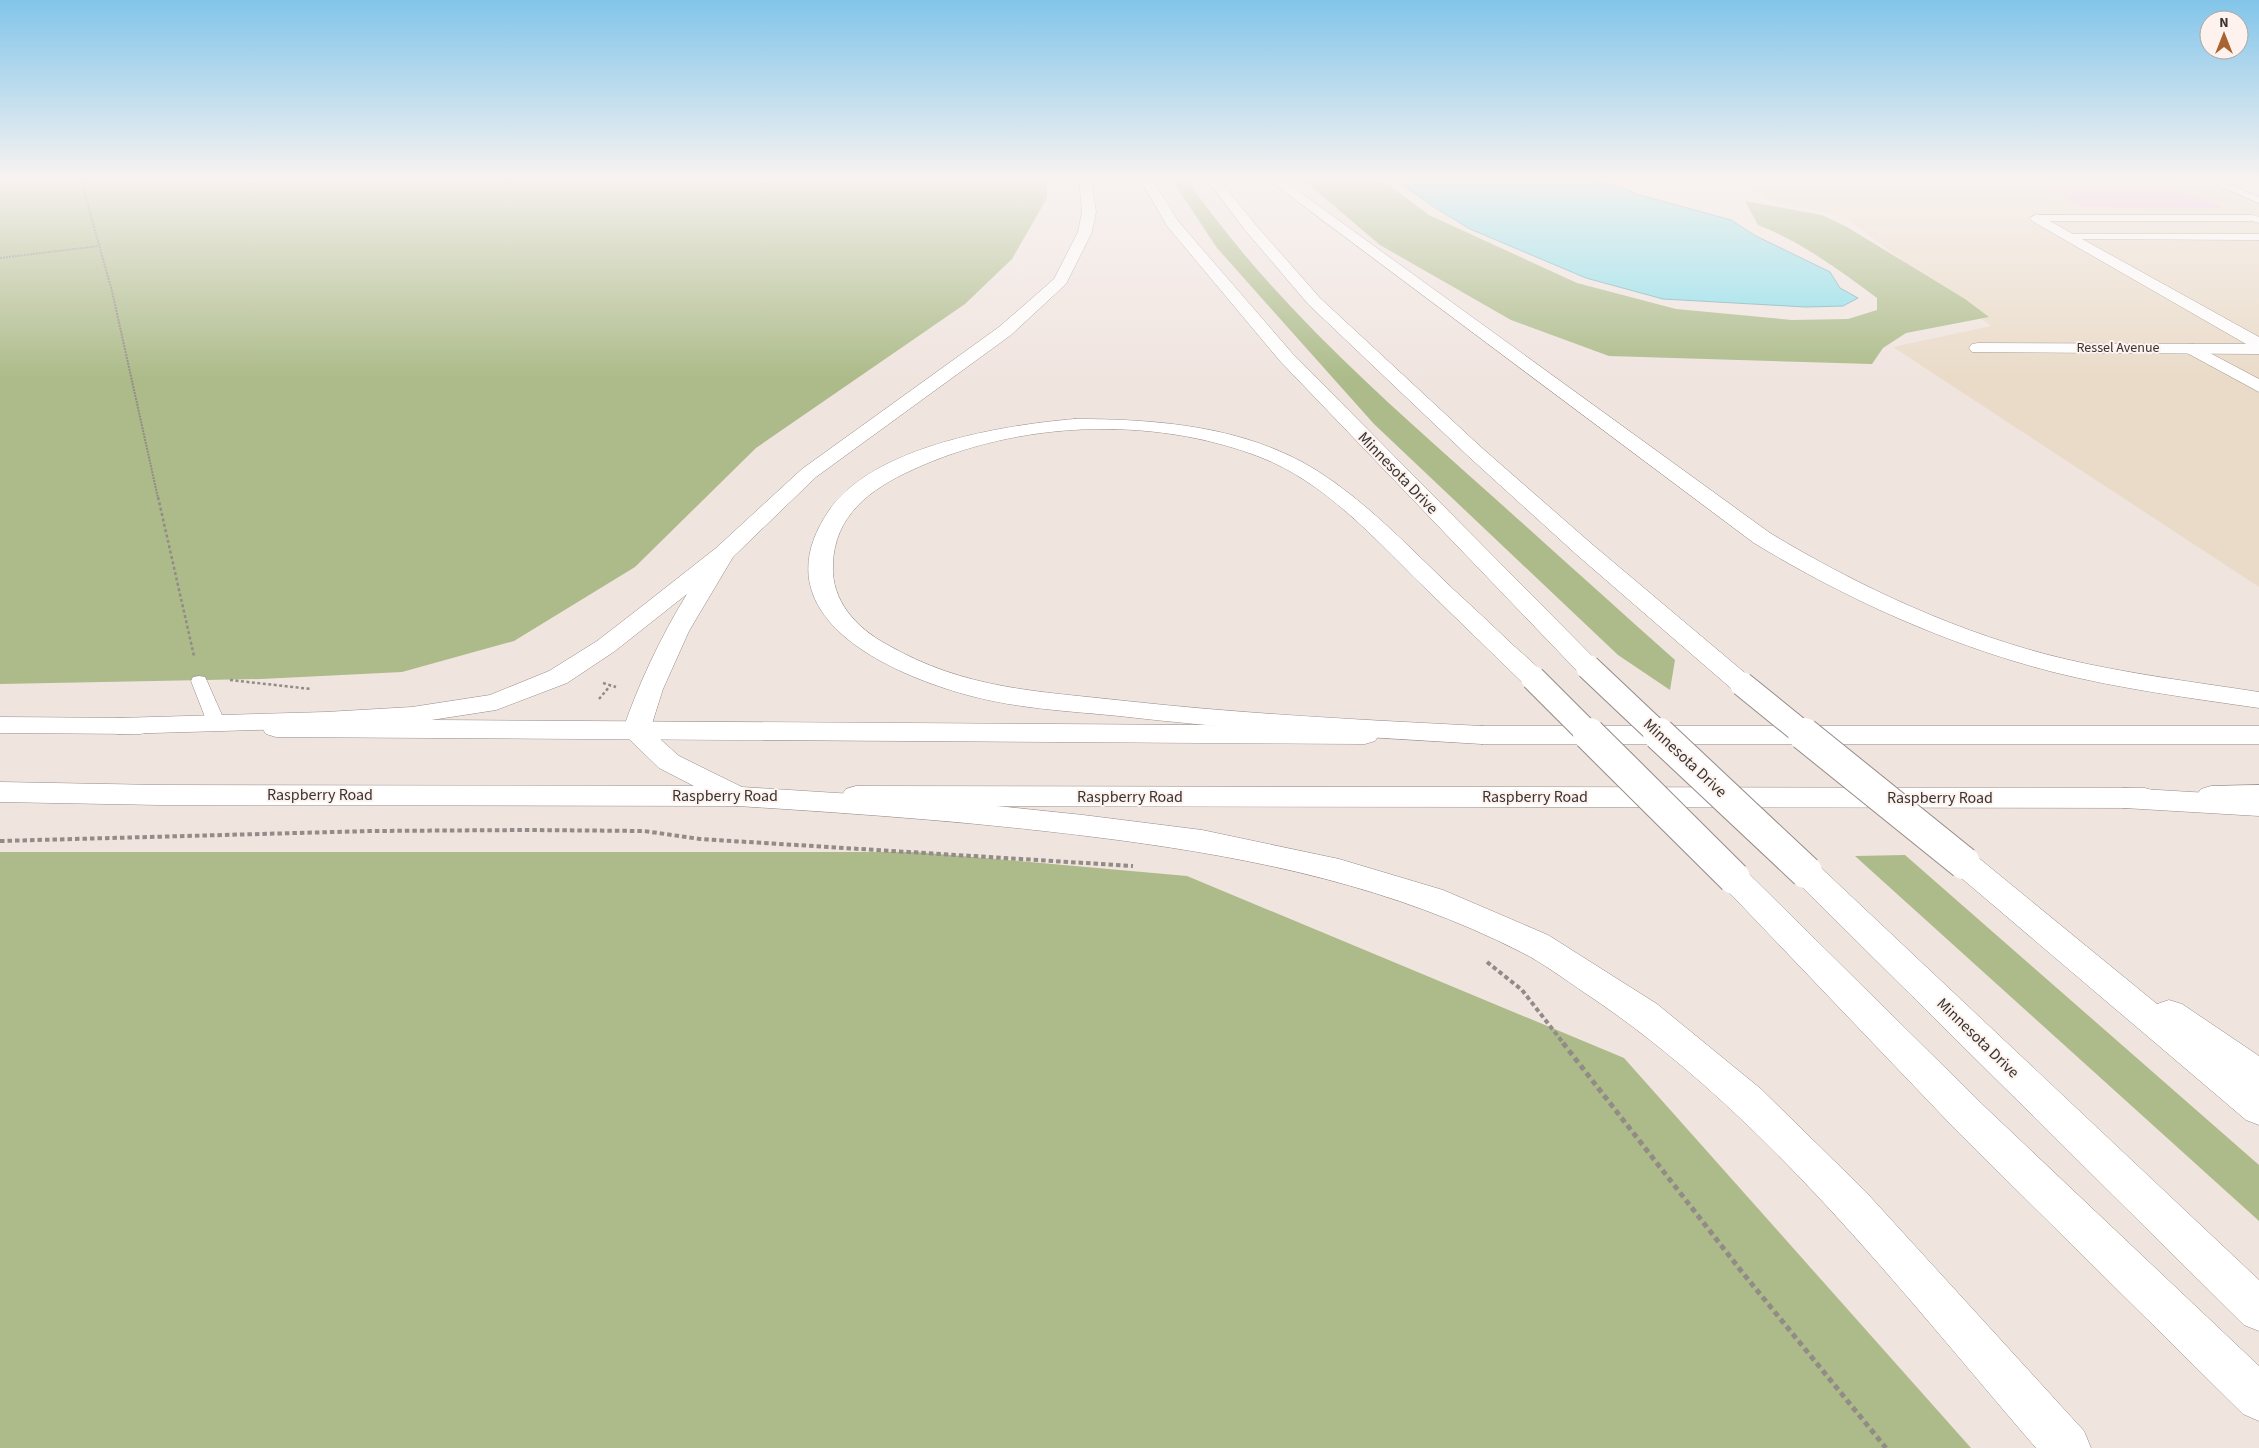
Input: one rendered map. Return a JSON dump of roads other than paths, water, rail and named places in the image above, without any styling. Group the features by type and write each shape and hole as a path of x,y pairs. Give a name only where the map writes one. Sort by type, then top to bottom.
{"main road":[{"path":"118,726 326,720 412,715 496,702 558,676 606,646 724,553 809,473 1005,331 1061,280 1079,245"},
{"name":"Minnesota Drive","path":"1191,245 1286,357 1588,667 1806,872 2259,1310"},
{"path":"1265,245 1314,301 1490,465 1742,684 1964,862 2259,1109"},
{"path":"1363,245 1762,538 1809,568 1863,595 1917,617 1987,643 2060,666 2166,686 2259,700"},
{"path":"2084,245 2259,344"},
{"name":"Ressel Avenue","path":"1978,348 2259,348"},
{"path":"2193,348 2259,387"},
{"path":"1482,735 1170,714 1043,702 969,687 915,668 875,649 849,629 828,605 820,577 822,549 829,525 846,503 868,484 922,456 951,445 994,434 1070,425 1140,426 1220,439 1266,453 1300,468 1359,513 1533,678 1734,878 1970,1118 2259,1398"},
{"path":"636,732 650,689 677,631 724,553"},
{"path":"0,724 636,732 2259,735"},
{"path":"636,732 669,762 737,796 931,809 1083,825 1202,841 1339,870 1432,898 1536,944 1644,1014 1748,1100 1851,1204 2067,1448"},
{"name":"Raspberry Road","path":"0,792 160,795 2124,798 2259,795"},
{"path":"2124,798 2259,806"},
{"path":"2055,938 2259,1076"}],"lane":[{"path":"199,678 216,722"}],"water":[{"path":"1507,245 1774,245 1830,272 1840,288 1858,298 1843,306 1806,307 1663,299 1586,278"}]}
